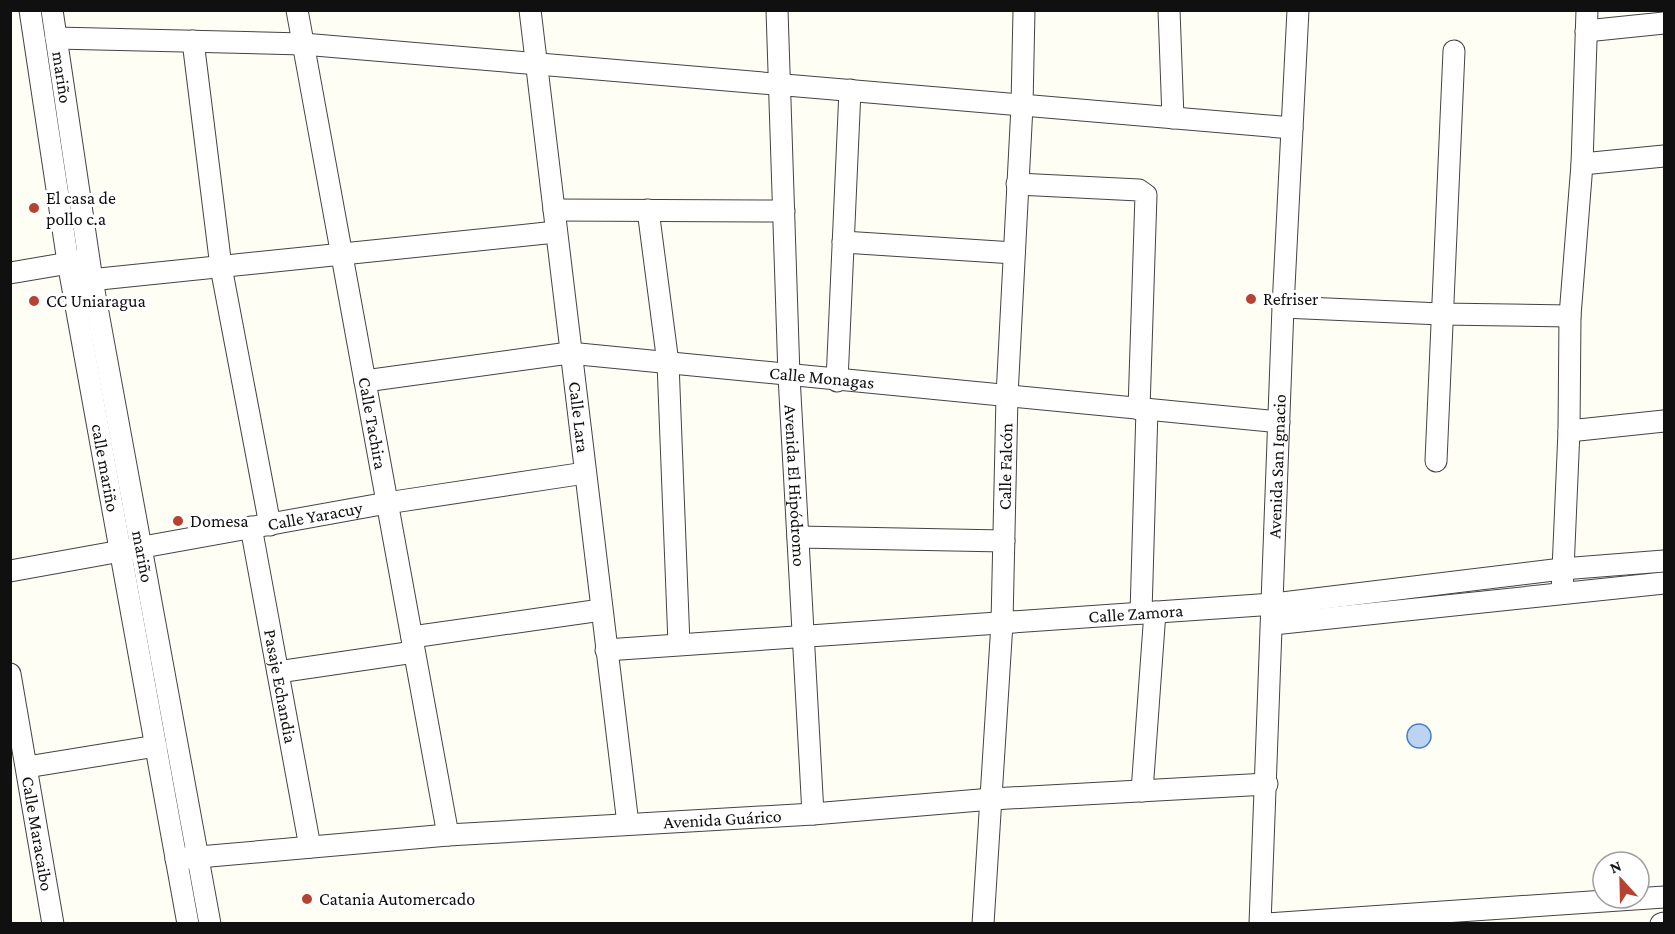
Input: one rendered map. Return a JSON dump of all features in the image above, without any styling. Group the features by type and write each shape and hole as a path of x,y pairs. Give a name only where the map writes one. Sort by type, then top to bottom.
{"street":[{"name":"calle mariño","path":"30,10 80,271 120,551 188,924"},
{"name":"mariño","path":"52,10 80,271 142,546 210,924"},
{"name":"Calle Tachira","path":"297,10 448,835"},
{"name":"Calle Lara","path":"530,10 569,353 628,824"},
{"name":"Avenida El Hipódromo","path":"777,10 789,376 813,814"},
{"name":"Calle Falcón","path":"983,924 993,799 1002,623 1007,396 1022,106 1024,10"},
{"path":"1168,10 1173,118"},
{"name":"Avenida San Ignacio","path":"1260,924 1283,307 1298,10"},
{"path":"1562,593 1569,431 1570,316 1582,164 1587,21 1665,23"},
{"path":"56,38 303,44 1292,128"},
{"name":"Pasaje Echandia","path":"193,41 220,267 261,526 278,672 310,847"},
{"path":"1436,461 1454,51"},
{"path":"837,381 850,90"},
{"path":"1582,164 1665,156"},
{"path":"1017,184 1139,190 1146,195 1143,409 1148,613 1142,791"},
{"path":"554,210 784,211"},
{"path":"648,210 668,363 679,644"},
{"path":"10,273 220,267 556,232"},
{"path":"843,242 1014,253"},
{"path":"1283,307 1441,314 1570,316"},
{"name":"Calle Monagas","path":"365,381 569,353 837,381 1279,422"},
{"path":"1569,431 1665,421"},
{"name":"Calle Yaracuy","path":"10,572 142,546 387,503 585,473"},
{"path":"798,537 1004,541"},
{"name":"Calle Zamora","path":"1273,614 1562,569 1665,561"},
{"name":"Calle Zamora","path":"606,650 1148,613 1273,614 1562,593 1665,583"},
{"path":"278,672 413,644 602,610"},
{"name":"Calle Maracaibo","path":"10,674 53,924"},
{"path":"27,767 156,746"},
{"name":"Avenida Guárico","path":"176,858 448,835 813,814 993,799 1267,784"},
{"path":"1266,924 1665,897"}],"water":[{"path":"1419,724 1428,727 1431,736 1428,745 1419,748 1410,745 1407,736 1410,727"}],"place":[{"name":"El casa de pollo c.a","path":"34,208"},
{"name":"Refriser","path":"1251,299"},
{"name":"CC Uniaragua","path":"34,301"},
{"name":"Domesa","path":"178,521"},
{"name":"Catania Automercado","path":"307,899"}]}
